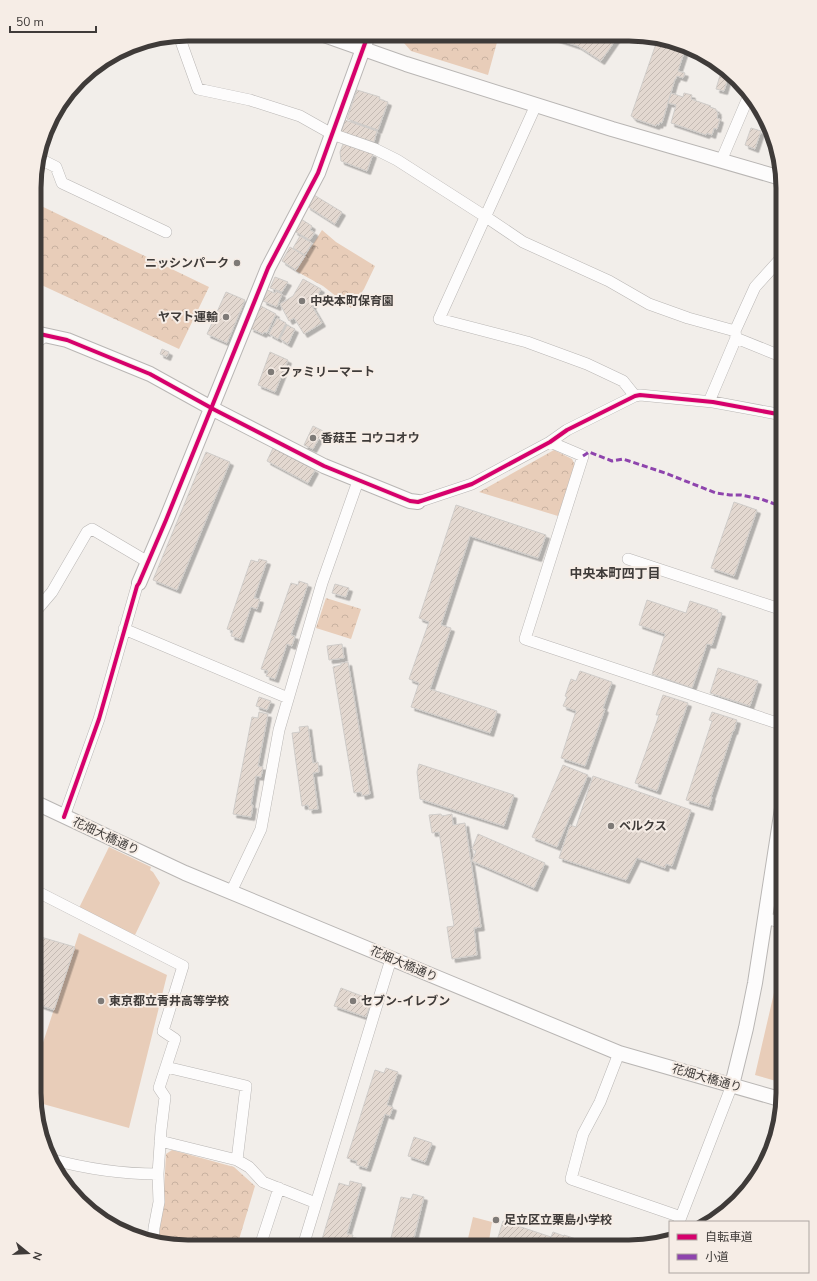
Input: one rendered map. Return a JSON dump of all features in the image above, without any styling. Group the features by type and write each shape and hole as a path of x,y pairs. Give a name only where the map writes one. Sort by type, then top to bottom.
{"street":[{"path":"181,41 198,89 250,100 300,116 332,134 375,149 397,160 523,242 609,281 649,304 736,334 776,353"},
{"path":"341,41 536,105 776,177"},
{"path":"64,817 99,719 137,586 268,268 318,172 366,41"},
{"path":"721,161 747,100"},
{"path":"536,105 439,319 527,342 587,364 623,381 635,396"},
{"path":"44,161 56,167 62,183 166,232"},
{"path":"713,402 711,397 755,287 776,264"},
{"path":"41,334 66,340 150,374 324,466 410,501 418,502 472,484 550,442 567,430 635,396 640,395 713,402 776,414"},
{"path":"550,442 583,456 524,639 776,723"},
{"path":"231,892 261,828 279,730 322,582 358,481"},
{"path":"41,605 52,592 87,532 92,529 148,562"},
{"path":"628,559 776,608"},
{"path":"124,629 288,698"},
{"name":"花畑大橋通り","path":"41,806 185,873 619,1053 776,1098"},
{"path":"619,1053 600,1102 583,1134 570,1180 680,1219 734,1078 755,983 776,847"},
{"path":"41,894 183,966 163,1031 174,1039 159,1088 165,1097 158,1174 159,1202 153,1236"},
{"path":"765,918 776,921"},
{"path":"305,1240 391,959"},
{"path":"166,1067 246,1086 237,1160"},
{"path":"160,1141 237,1160 248,1167 263,1182 316,1203"},
{"path":"58,1161 88,1168 131,1174 158,1174"},
{"path":"262,1240 279,1188"}],"green space":[{"path":"402,41 497,41 488,75 411,51"},
{"path":"41,206 209,287 179,349 41,285"},
{"path":"322,230 336,242 375,266 364,289 351,308 323,286 296,271"},
{"path":"554,450 572,459 575,465 558,516 479,492"},
{"path":"326,598 361,609 351,639 316,628"},
{"path":"109,847 151,867 150,870 160,883 135,935 79,908"},
{"path":"776,896 776,912 774,910"},
{"name":"東京都立青井高等学校","path":"79,933 167,975 129,1128 41,1103 41,1049"},
{"path":"776,984 776,1081 755,1075"},
{"path":"172,1150 234,1167 255,1186 239,1240 178,1240 157,1237 163,1208 166,1154"},
{"path":"473,1217 492,1222 489,1240 468,1240"}],"building":[{"path":"563,41 615,41 601,61 578,46"},
{"path":"656,44 684,52 678,71 685,73 683,78 677,76 675,79 662,123 660,122 659,125 657,124 656,126 631,116"},
{"path":"721,73 728,79 724,91 716,89"},
{"path":"357,90 380,97 379,99 388,102 378,130 347,119"},
{"path":"671,93 683,97 684,93 692,95 691,99 711,106 710,107 718,111 717,118 720,119 717,129 714,128 712,135 707,133 706,135 671,123 676,105 668,103"},
{"path":"345,120 377,131 374,142 341,132"},
{"path":"751,128 761,131 755,149 745,145"},
{"path":"343,144 373,154 367,171 341,161 340,152"},
{"path":"314,195 342,212 335,224 307,206"},
{"path":"301,219 312,226 310,230 314,232 314,234 310,240 294,231"},
{"path":"300,236 312,243 305,255 293,248"},
{"path":"290,247 305,256 296,270 282,261"},
{"path":"275,277 288,282 282,292 270,288"},
{"path":"303,279 321,289 312,306 322,323 304,334 294,318 289,321 280,304 293,296"},
{"path":"267,290 275,293 276,291 282,294 277,307 263,301"},
{"name":"ヤマト運輸","path":"226,292 245,300 227,343 207,334"},
{"path":"261,306 276,314 267,333 264,332 263,334 250,328"},
{"path":"277,318 286,323 278,339 269,334"},
{"path":"287,325 295,329 288,344 280,339"},
{"path":"162,349 169,352 167,357 160,354"},
{"path":"270,352 288,360 275,392 258,385"},
{"name":"香菇王 コウコオウ","path":"313,426 323,431 313,449 304,445"},
{"path":"273,448 315,470 308,483 267,461"},
{"path":"206,452 230,462 177,590 153,580"},
{"path":"734,502 757,510 734,576 711,568"},
{"path":"456,505 546,535 538,558 470,536 441,625 451,628 430,689 497,711 490,733 411,707 419,683 409,679 429,622 419,618"},
{"path":"259,559 267,561 254,598 260,599 257,609 251,607 240,639 231,636 233,631 227,629 251,560 258,562"},
{"path":"299,581 308,584 291,635 295,636 292,646 287,644 275,679 266,676 268,671 261,669 291,583 298,585"},
{"path":"335,584 349,588 346,597 332,593"},
{"path":"647,600 686,613 690,601 718,610 717,612 722,613 712,645 707,644 692,688 652,674 665,634 639,625"},
{"path":"342,644 344,658 329,660 327,646"},
{"path":"348,662 370,794 362,796 361,792 354,793 333,667 341,665 341,663"},
{"path":"718,668 758,681 750,706 710,693"},
{"path":"580,671 612,682 603,708 605,709 585,766 561,758 576,711 563,706 567,697 565,696 571,679 576,681"},
{"path":"663,695 688,703 657,791 635,783 659,715 656,715"},
{"path":"259,697 271,701 267,710 256,706"},
{"path":"259,712 268,714 258,766 263,767 261,777 256,776 251,805 253,805 251,817 233,814 252,717 258,718"},
{"path":"712,712 737,720 709,807 686,800 712,721 709,720"},
{"path":"308,726 313,763 318,762 319,772 313,773 318,809 309,810 308,805 302,806 292,733 300,732 299,727"},
{"path":"419,764 514,795 504,826 420,799 417,772"},
{"path":"563,765 588,775 557,847 532,837"},
{"path":"593,776 691,810 672,866 666,864 665,868 637,858 626,880 559,858 570,825 576,827"},
{"path":"441,814 442,816 452,814 453,825 465,823 481,927 474,928 477,955 452,959 447,927 454,926 439,832 432,833 429,815"},
{"path":"478,834 545,863 534,888 472,861 476,851 472,849"},
{"path":"41,937 75,947 54,1010 41,1005"},
{"path":"341,988 367,998 370,1005 366,1017 334,1006"},
{"path":"386,1068 398,1072 387,1105 393,1107 390,1116 385,1114 367,1168 356,1165 357,1161 347,1158 375,1070 384,1073"},
{"path":"414,1137 432,1143 425,1162 408,1156"},
{"path":"350,1181 362,1184 347,1234 353,1235 352,1240 322,1240 339,1183 349,1186"},
{"path":"413,1194 424,1197 413,1240 390,1240 401,1197 411,1199"},
{"path":"503,1221 551,1237 553,1232 579,1240 497,1240"}],"marked path":[{"path":"583,456 589,452 612,461 623,459 665,473 716,493 741,495 761,499 776,504"}],"cycle path":[{"path":"64,817 99,719 137,586 166,520 268,268 318,173 366,41"},
{"path":"41,334 67,340 150,374 215,410 324,466 410,501 418,502 472,484 550,442 567,430 635,396 640,395 713,402 776,414"}],"place":[{"name":"ニッシンパーク","path":"237,263"},
{"name":"中央本町保育園","path":"302,301"},
{"name":"ヤマト運輸","path":"226,317"},
{"name":"ファミリーマート","path":"271,372"},
{"name":"香菇王 コウコオウ","path":"313,438"},
{"name":"ベルクス","path":"611,826"},
{"name":"東京都立青井高等学校","path":"101,1001"},
{"name":"セブン-イレブン","path":"353,1001"},
{"name":"足立区立栗島小学校","path":"496,1220"}],"district":[{"name":"中央本町四丁目","path":"615,574"}]}
